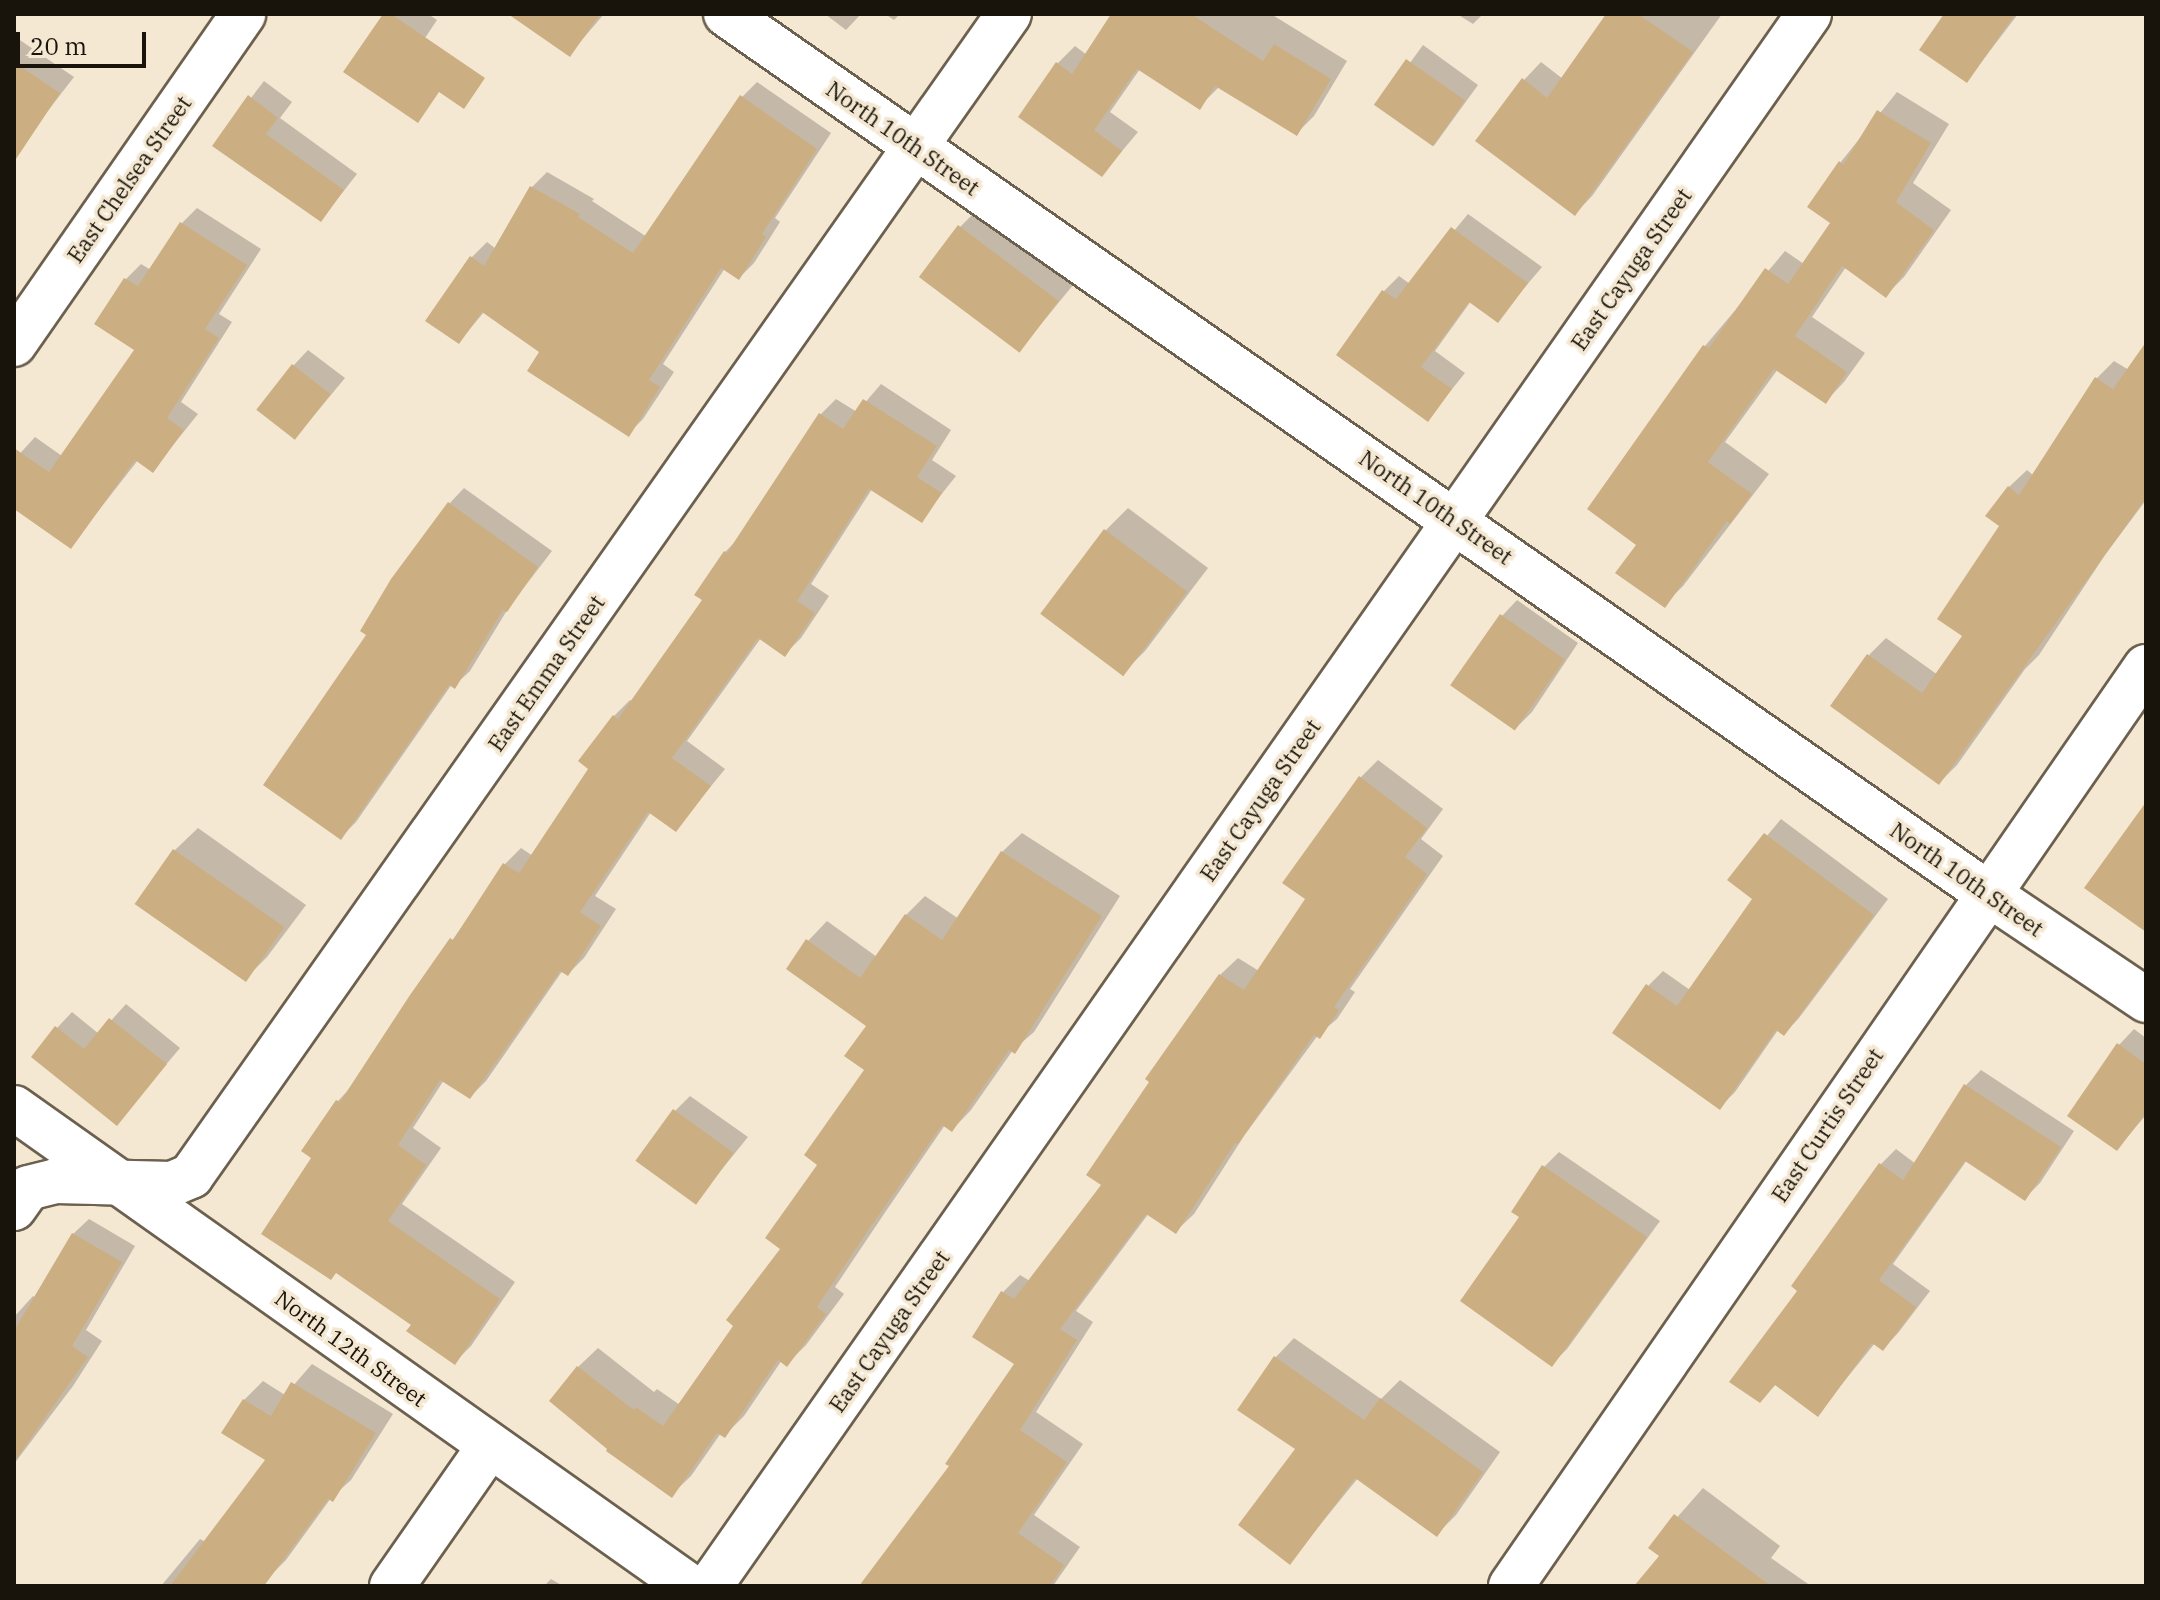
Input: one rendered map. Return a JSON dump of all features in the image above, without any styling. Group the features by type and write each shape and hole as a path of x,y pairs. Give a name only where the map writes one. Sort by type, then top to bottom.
{"street":[{"name":"East Chelsea Street","path":"14,344 243,14"},
{"name":"North 10th Street","path":"726,14 1987,893 2146,1000"},
{"name":"East Emma Street","path":"14,1208 28,1188 56,1181 172,1184 191,1176 1009,14"},
{"name":"East Cayuga Street","path":"710,1586 1809,14"},
{"name":"East Curtis Street","path":"1511,1586 2146,667"},
{"name":"North 12th Street","path":"14,1108 689,1586"},
{"path":"392,1586 489,1447"}],"building":[{"path":"383,14 391,14 485,78 464,109 439,92 418,123 343,72"},
{"path":"508,14 600,14 570,57"},
{"path":"1111,14 1191,14 1263,61 1274,44 1331,79 1297,136 1215,86 1200,110 1137,69 1094,130 1122,151 1102,177 1018,117 1056,62 1072,74"},
{"path":"1606,14 1638,14 1693,52 1575,216 1475,141 1522,78 1547,98"},
{"path":"1944,14 2015,14 1967,83 1919,50"},
{"path":"1406,59 1465,100 1433,146 1374,105"},
{"path":"14,62 60,93 14,162"},
{"path":"248,95 278,118 266,134 344,190 321,222 212,146"},
{"path":"740,95 817,149 762,234 766,237 739,280 721,268 649,380 660,387 629,437 527,371 539,352 482,312 459,344 425,321 470,256 484,266 530,186 580,214 578,217 633,253"},
{"path":"1877,110 1931,143 1896,202 1934,230 1886,298 1842,266 1795,336 1847,372 1826,404 1774,369 1708,462 1752,494 1730,524 1727,521 1665,608 1615,573 1636,545 1587,509 1703,345 1709,348 1765,268 1788,284 1830,223 1807,207 1839,161 1843,165"},
{"path":"180,222 247,265 205,329 219,338 167,418 184,430 153,473 135,460 71,549 14,509 14,448 49,472 134,350 94,324 124,278 138,286"},
{"path":"958,225 1059,301 1020,353 919,277"},
{"path":"1451,227 1528,283 1498,323 1469,302 1421,367 1452,389 1428,422 1336,355 1382,290 1396,299"},
{"path":"2146,342 2146,498 1939,785 1830,706 1867,654 1922,693 1962,636 1937,619 1999,526 1985,516 2008,486 2019,495 2095,377 2113,389"},
{"path":"292,364 331,394 295,440 256,410"},
{"path":"863,399 937,446 917,477 942,493 922,523 869,489 797,601 815,613 785,657 758,638 672,758 711,786 676,832 648,812 580,912 601,926 568,976 560,971 470,1099 440,1080 398,1145 426,1165 388,1221 500,1299 455,1365 406,1331 411,1325 336,1273 331,1280 261,1234 311,1158 301,1151 336,1100 340,1102 410,995 450,938 453,940 503,863 519,873 588,769 578,761 613,715 618,719 702,600 694,595 724,551 727,553 819,413 843,429"},
{"path":"448,502 538,567 507,612 503,610 455,689 449,685 341,840 263,785 366,635 360,631 391,579"},
{"path":"1104,529 1187,592 1123,676 1040,614"},
{"path":"1500,614 1565,659 1515,731 1450,685"},
{"path":"1359,776 1427,828 1405,857 1427,874 1334,1007 1339,1010 1320,1039 1314,1035 1238,1144 1235,1143 1176,1234 1146,1214 1060,1329 1077,1340 1020,1430 1067,1462 1018,1533 1064,1565 1050,1586 859,1586 949,1466 945,1464 1014,1364 972,1337 1001,1291 1014,1299 1101,1185 1086,1175 1149,1082 1145,1079 1219,974 1244,990 1305,899 1282,883"},
{"path":"2146,802 2146,932 2084,888"},
{"path":"1764,833 1874,915 1784,1036 1776,1030 1720,1110 1612,1033 1646,984 1677,1006 1752,899 1727,880"},
{"path":"173,849 284,927 246,982 135,904"},
{"path":"1001,851 1102,916 1015,1054 1009,1050 952,1132 942,1125 867,1232 817,1307 826,1314 787,1367 778,1360 725,1438 717,1433 672,1498 606,1451 549,1401 577,1366 634,1410 636,1407 663,1426 733,1326 726,1320 780,1249 765,1238 817,1165 804,1155 864,1070 844,1056 866,1026 786,969 806,939 860,978 905,914 942,940"},
{"path":"109,1018 167,1064 117,1126 31,1057 55,1026 84,1049"},
{"path":"2117,1043 2146,1064 2146,1113 2117,1151 2067,1116"},
{"path":"1964,1084 2061,1147 2025,1201 1965,1161 1879,1280 1916,1307 1883,1351 1872,1343 1818,1417 1775,1385 1760,1403 1729,1382 1797,1291 1791,1286 1879,1163 1903,1180"},
{"path":"673,1109 734,1153 696,1205 635,1161"},
{"path":"1542,1165 1647,1237 1552,1367 1460,1301 1519,1217 1511,1212"},
{"path":"72,1233 122,1262 72,1346 88,1357 14,1462 14,1331"},
{"path":"1274,1356 1364,1420 1380,1398 1483,1472 1437,1537 1355,1478 1290,1565 1238,1525 1295,1449 1237,1410"},
{"path":"291,1382 376,1433 333,1502 328,1499 264,1586 170,1586 265,1460 221,1433 243,1399 271,1416"},
{"path":"1674,1514 1771,1586 1634,1586 1659,1556 1648,1548"}]}
